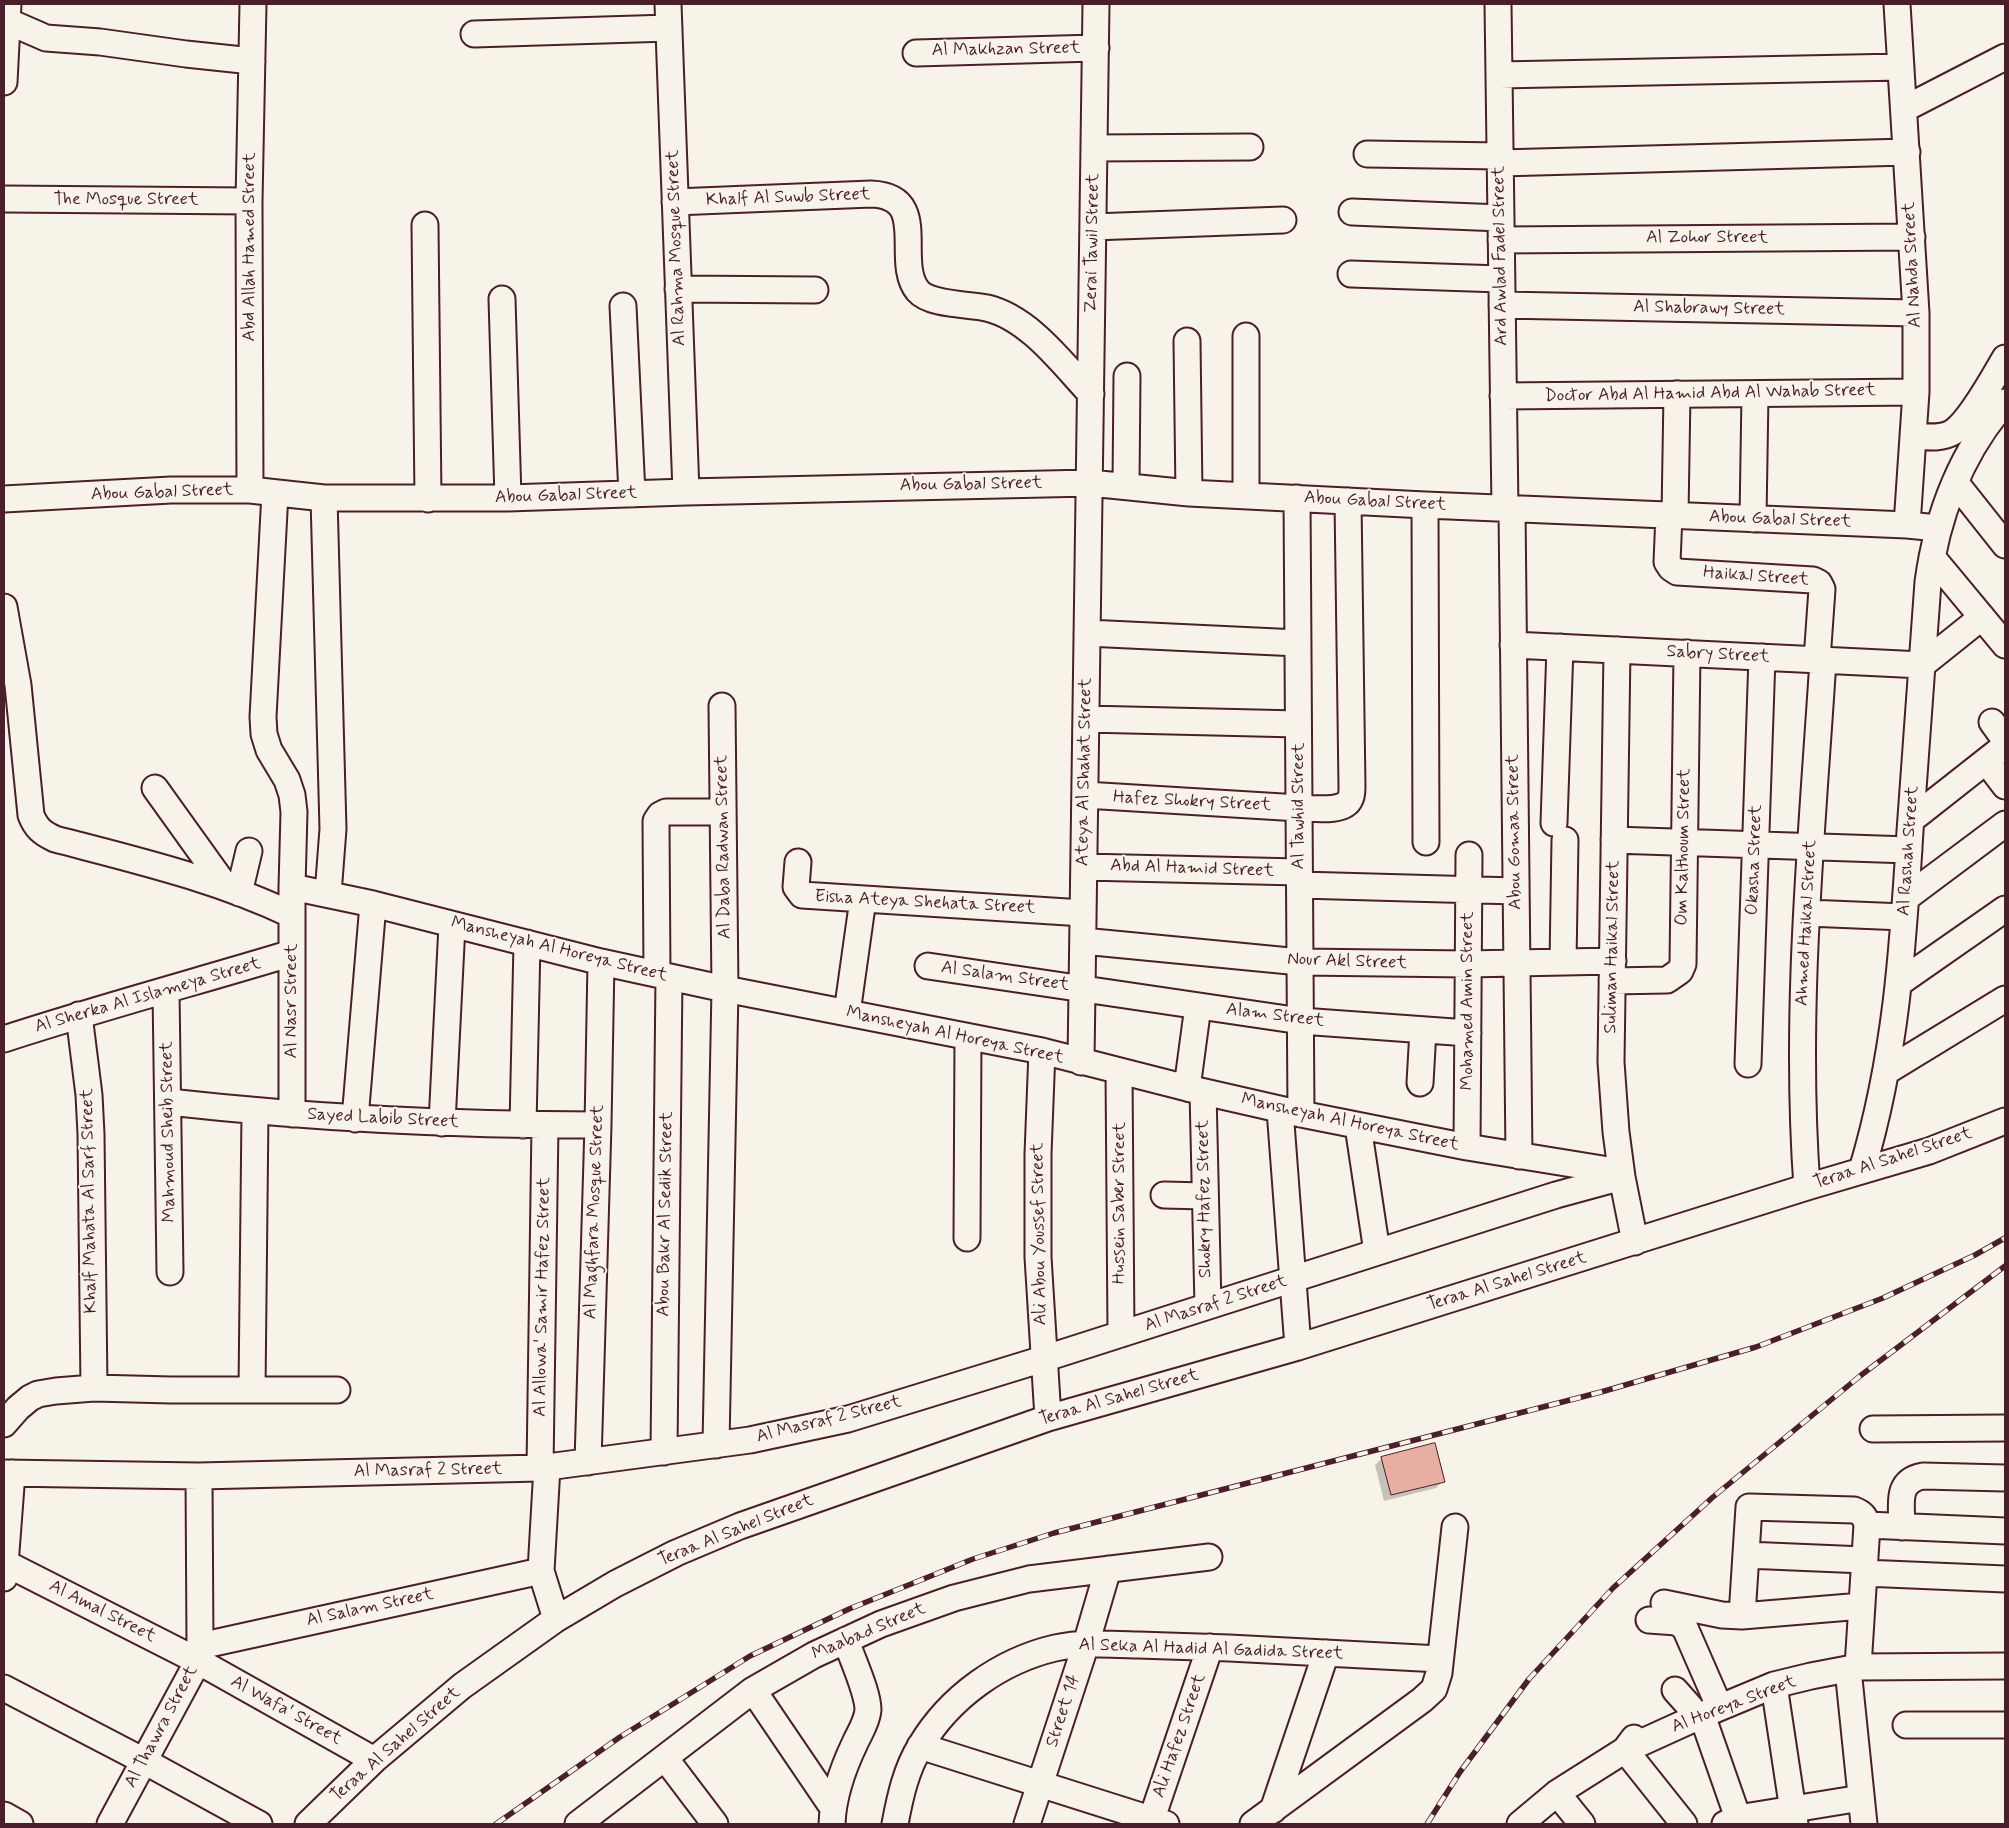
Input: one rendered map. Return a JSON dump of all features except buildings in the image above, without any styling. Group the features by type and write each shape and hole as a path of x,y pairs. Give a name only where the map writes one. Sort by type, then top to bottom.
{"street":[{"name":"Abd Allah Hamed Street","path":"253,4 249,201 262,492 264,734 269,750 287,780 292,796 294,812 292,887"},
{"name":"Al Rahma Mosque Street","path":"668,4 686,492"},
{"name":"Zerai Tawil Street","path":"1090,483 1096,4"},
{"name":"Ard Awlad Fadel Street","path":"1498,4 1503,396 1508,508"},
{"name":"Al Nahda Street","path":"1897,4 1916,313 1916,392 1908,525"},
{"path":"8,13 46,38 100,42 252,62"},
{"path":"4,82 8,13"},
{"path":"474,34 669,28"},
{"name":"Al Makhzan Street","path":"916,53 1096,48"},
{"path":"1904,109 2005,57"},
{"path":"1499,75 1901,66"},
{"path":"1094,148 1250,147"},
{"path":"1367,154 1500,159 1907,152"},
{"name":"Khalf Al Suwb Street","path":"675,202 871,194 890,197 899,204 905,213 908,223 912,283 919,292 930,299 987,308 1017,321 1030,331 1091,394"},
{"name":"The Mosque Street","path":"4,199 249,201"},
{"name":"Al Zohor Street","path":"1352,212 1501,229 1912,237"},
{"path":"1093,227 1283,220"},
{"path":"425,225 428,499"},
{"path":"1351,274 1501,280"},
{"path":"678,289 815,290"},
{"path":"502,299 508,498"},
{"name":"Al Shabrawy Street","path":"1502,305 1916,313"},
{"path":"623,306 632,494"},
{"path":"1246,336 1246,496"},
{"path":"1187,341 1189,492"},
{"path":"1914,436 1943,436 1952,432 1964,422 2005,358"},
{"path":"1126,485 1127,376"},
{"name":"Doctor Abd Al Hamid Abd Al Wahab Street","path":"1503,396 1916,392"},
{"path":"1672,515 1677,394"},
{"path":"1753,519 1755,394"},
{"name":"Al Rashah Street","path":"1862,1170 1874,1129 1887,1071 1899,983 1922,665 1932,557 1938,528 1955,482 1974,444 2003,410"},
{"path":"1955,482 2005,545"},
{"name":"Abou Gabal Street","path":"4,499 171,490 262,492 324,498 428,499 1090,483 1246,496 1908,525 1938,528"},
{"name":"Ateya Al Shahat Street","path":"1081,1062 1090,483"},
{"path":"324,498 332,829 328,894"},
{"name":"Al Tawhid Street","path":"1297,498 1301,1021 1291,1112 1293,1279 1298,1347"},
{"name":"Hafez Shokry Street","path":"1085,795 1334,809 1345,805 1351,799 1348,501"},
{"path":"1425,505 1426,842"},
{"name":"Abou Gomaa Street","path":"1508,508 1513,645 1519,1156"},
{"name":"Haikal Street","path":"1672,515 1667,562 1677,572 1813,580 1819,583 1822,589 1820,660"},
{"path":"1932,557 2005,645"},
{"path":"4,607 18,685 31,815 36,826 44,834 55,839 145,863 232,890 264,901 292,916"},
{"path":"1922,665 1982,617"},
{"path":"1087,633 1298,643"},
{"name":"Sabry Street","path":"1513,645 1922,665"},
{"path":"1560,647 1560,832 1563,962"},
{"name":"Suliman Haikal Street","path":"1617,650 1612,1071 1621,1174 1635,1242"},
{"name":"Om Kalthoum Street","path":"1612,971 1667,980 1680,971 1683,964 1687,653"},
{"name":"Okasha Street","path":"1748,1064 1762,657"},
{"name":"Ahmed Haikal Street","path":"1807,1187 1802,1124 1801,1060 1820,660"},
{"name":"Al Daba Radwan Street","path":"716,1445 725,989 722,706"},
{"path":"1086,719 1298,724"},
{"path":"1911,820 1996,754 2005,786"},
{"path":"155,788 232,890"},
{"name":"Abou Bakr Al Sedik Street","path":"664,1452 663,976 656,820 666,812 723,812"},
{"path":"1807,913 1905,908 2005,824"},
{"path":"1614,840 1909,850"},
{"path":"232,890 249,851"},
{"name":"Mohamed Amin Street","path":"1467,1147 1469,856"},
{"name":"Eisha Ateya Shehata Street","path":"798,862 796,887 802,895 1083,913"},
{"name":"Abd Al Hamid Street","path":"1084,867 1516,892"},
{"name":"Mansheyah Al Horeya Street","path":"292,887 373,904 663,976 1042,1051 1119,1072 1291,1112 1467,1147 1621,1174"},
{"name":"Al Nasr Street","path":"292,887 292,1114"},
{"path":"847,1013 863,898"},
{"path":"355,1119 373,904"},
{"path":"1899,983 2005,909"},
{"path":"442,1123 452,925"},
{"name":"Nour Akl Street","path":"1083,941 1300,962 1468,964 1563,962 1612,971"},
{"name":"Al Allowa' Samir Hafez Street","path":"526,943 534,1125 543,1467 541,1571"},
{"name":"Al Sherka Al Islameya Street","path":"4,1039 79,1015 292,953"},
{"name":"Al Maghfara Mosque Street","path":"588,1462 601,962"},
{"name":"Al Salam Street","path":"928,966 1083,987"},
{"name":"Alam Street","path":"1083,987 1301,1021 1468,1033"},
{"name":"Mahmoud Sheib Street","path":"166,991 170,1272"},
{"path":"1887,1071 2005,999"},
{"name":"Shokry Hafez Street","path":"1198,1006 1195,1090 1205,1196 1208,1306"},
{"name":"Khalf Mahata Al Sarf Street","path":"79,1015 88,1087 91,1134 94,1388"},
{"path":"1420,1083 1423,1030"},
{"path":"967,1238 968,1037"},
{"name":"Ali Abou Youssef Street","path":"1042,1051 1038,1154 1038,1238 1043,1359 1048,1418"},
{"name":"Hussein Saber Street","path":"1119,1072 1121,1334"},
{"name":"Sayed Labib Street","path":"169,1102 255,1112 355,1119 442,1123 598,1125"},
{"path":"252,1390 255,1112"},
{"name":"Teraa Al Sahel Street","path":"308,1824 374,1760 462,1686 556,1619 615,1584 668,1557 740,1526 1048,1418 1298,1347 1807,1187 1928,1151 2005,1121"},
{"path":"1358,1126 1377,1252"},
{"name":"Al Masraf 2 Street","path":"8,1473 198,1476 543,1467 716,1445 783,1434 848,1419 1043,1359 1621,1174"},
{"path":"1164,1195 1205,1196"},
{"path":"4,1424 30,1398 38,1394 56,1391 94,1388 336,1390"},
{"path":"4,1397 30,1398"},
{"path":"1874,1429 2005,1428"},
{"path":"4,1571 8,1473"},
{"name":"Al Thawra Street","path":"110,1824 199,1654 198,1476"},
{"path":"1902,1527 1902,1491 1907,1482 1913,1478 1923,1476 2005,1478"},
{"path":"1742,1616 1749,1508 1854,1510 1860,1512 1865,1518 1867,1525 1862,1606 1853,1668 1864,1824"},
{"path":"1867,1525 2005,1531"},
{"path":"1254,1824 1429,1695 1437,1681 1455,1527"},
{"path":"1746,1555 2005,1579"},
{"name":"Maabad Street","path":"578,1824 753,1690 846,1640 917,1610 963,1595 1029,1579 1209,1557"},
{"name":"Street 14","path":"1027,1824 1086,1644 1108,1568"},
{"name":"Al Amal Street","path":"4,1571 199,1654"},
{"path":"541,1571 556,1619"},
{"name":"Al Salam Street","path":"199,1654 541,1571"},
{"path":"1861,1798 1794,1816 1731,1821 1685,1628 1656,1611 1742,1616 1862,1606"},
{"path":"832,1816 846,1764 866,1721 868,1712 865,1695 846,1640"},
{"name":"Al Seka Al Hadid Al Gadida Street","path":"895,1824 904,1785 920,1746 936,1723 954,1703 975,1685 998,1670 1026,1657 1056,1648 1086,1644 1210,1647 1440,1659"},
{"name":"Ali Hafez Street","path":"1156,1823 1210,1647"},
{"path":"1273,1810 1326,1653"},
{"name":"Al Wafa' Street","path":"199,1654 374,1760"},
{"name":"Al Horeya Street","path":"1520,1824 1557,1793 1704,1702 1853,1668 2005,1666"},
{"path":"1774,1685 1794,1816"},
{"path":"4,1688 259,1824"},
{"path":"753,1690 832,1816"},
{"path":"1906,1725 2005,1725"},
{"path":"920,1746 1156,1823"},
{"path":"1625,1750 1684,1824"},
{"path":"664,1758 716,1824"},
{"path":"1557,1793 1582,1824"},
{"path":"4,1815 20,1824"}],"railway":[{"path":"496,1824 620,1737 750,1656 849,1609 973,1559 1054,1533 1601,1392 1756,1347 1883,1298 1975,1255 2005,1238"},
{"path":"1427,1824 1460,1772 1529,1679 1613,1588 1713,1497 1860,1376 2005,1266"}]}
